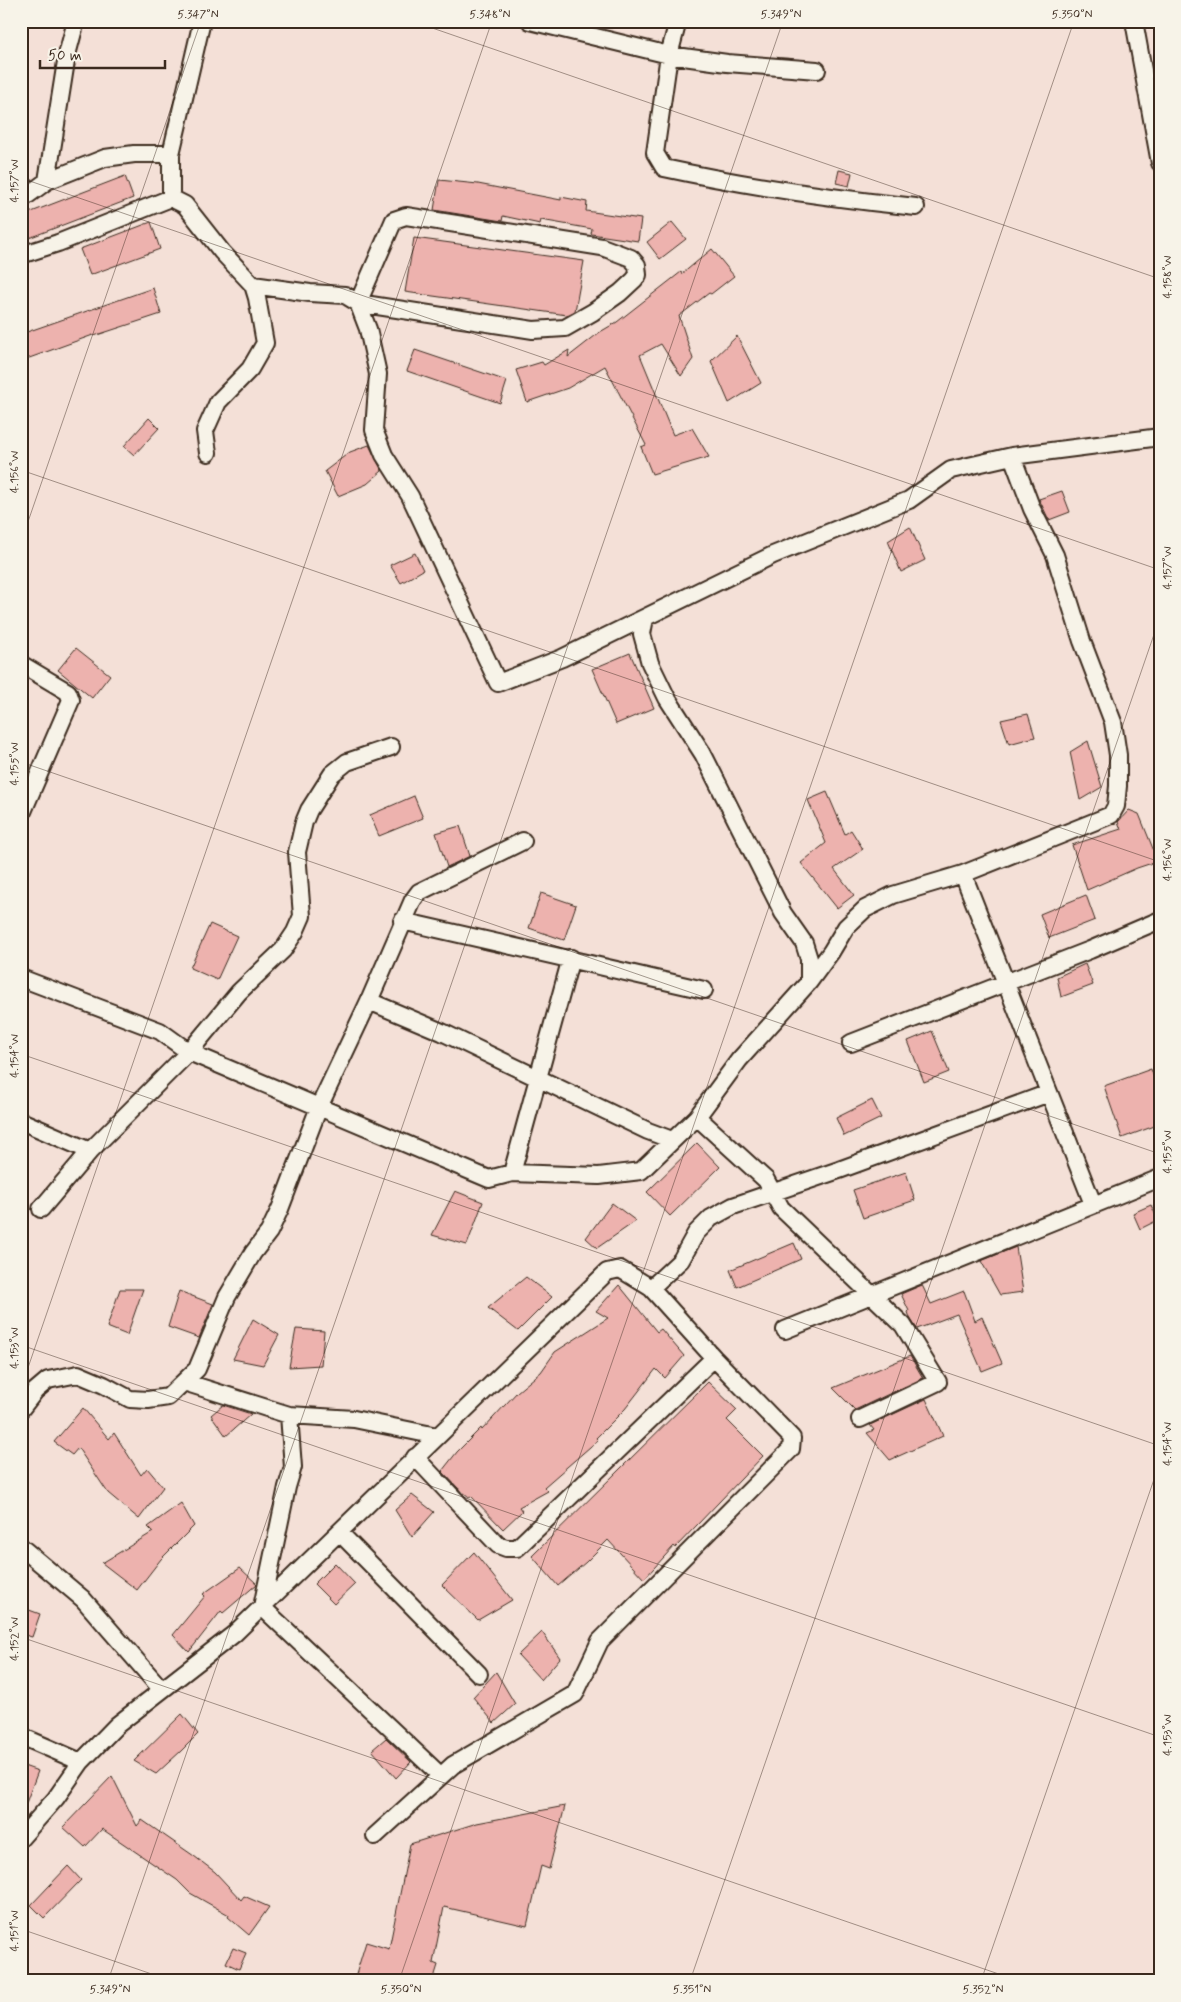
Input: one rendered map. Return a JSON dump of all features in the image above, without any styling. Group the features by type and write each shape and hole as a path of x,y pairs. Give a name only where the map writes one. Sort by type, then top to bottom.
{"street":[{"path":"47,181 67,55 76,21"},
{"path":"171,198 171,154 202,21"},
{"path":"530,21 669,55 727,63 817,70"},
{"path":"678,21 669,55 655,153 664,168 726,181 836,199 916,207"},
{"path":"1134,21 1160,163"},
{"path":"21,200 47,181 105,158 134,154 171,154"},
{"path":"21,255 58,243 171,198 185,205 222,252 253,285 265,342 250,369 218,402 205,431 208,453"},
{"path":"253,285 300,292 345,295 358,302 533,330 565,328 594,312 634,280 638,274 637,265 631,258 602,247 406,216 394,220 358,302 368,329 378,374 374,430 384,455 410,496 498,683 562,658 773,555 909,500 951,470 1012,456 1160,437"},
{"path":"21,978 160,1031 189,1052 489,1179 512,1173 599,1176 641,1171 696,1117 739,1060 809,982 831,952 846,927 865,909 893,895 963,874 1111,815 1116,806 1118,755 1113,722 1082,641 1055,555 1032,509 1012,456"},
{"path":"645,618 642,634 650,664 667,698 703,754 783,913 804,943 810,959 809,982"},
{"path":"21,664 68,692 71,700 21,816"},
{"path":"41,1209 90,1151 189,1052 240,992 283,950 295,932 302,916 297,852 304,822 319,791 332,774 346,762 391,746"},
{"path":"21,1408 35,1391 48,1380 78,1374 104,1384 130,1399 148,1400 168,1397 197,1369 228,1297 280,1209 319,1107 413,900 419,892 523,841"},
{"path":"963,874 1093,1204"},
{"path":"850,1043 1090,950 1160,920"},
{"path":"402,921 571,958 704,990"},
{"path":"512,1173 571,958"},
{"path":"368,1001 442,1032 648,1131 672,1140"},
{"path":"651,1288 681,1260 696,1233 711,1218 733,1206 1048,1093"},
{"path":"696,1117 766,1180 781,1208 903,1325 938,1382 860,1419"},
{"path":"21,1121 90,1151"},
{"path":"786,1330 1160,1178"},
{"path":"21,1838 56,1798 81,1762 117,1725 234,1634 607,1272 620,1269 651,1288 714,1358 792,1438 791,1449 600,1641 575,1694 453,1765 376,1836"},
{"path":"416,1458 498,1545 506,1548 517,1548 714,1358"},
{"path":"184,1382 289,1415 354,1419 437,1436"},
{"path":"262,1607 287,1487 293,1467 289,1415"},
{"path":"339,1532 479,1674"},
{"path":"21,1547 83,1600 162,1690"},
{"path":"262,1607 441,1776"},
{"path":"21,1736 81,1762"}],"building":[{"path":"839,170 852,173 849,186 836,183"},
{"path":"125,176 133,198 21,241 21,216"},
{"path":"439,180 478,184 561,200 561,197 587,202 586,211 641,219 638,241 591,234 592,229 541,220 540,224 503,216 502,221 434,210"},
{"path":"151,222 160,249 90,275 80,249"},
{"path":"672,222 686,239 660,259 647,242"},
{"path":"414,238 584,261 575,311 567,315 405,292"},
{"path":"712,249 734,276 679,316 693,359 681,376 661,344 640,355 673,435 692,428 709,457 652,474 641,447 646,445 605,366 568,388 527,402 516,370 542,362 544,365 569,350 568,357 681,272 682,274"},
{"path":"153,288 161,314 93,335 21,361 21,334"},
{"path":"737,336 761,383 729,403 711,361"},
{"path":"415,350 507,381 500,403 407,371"},
{"path":"149,418 159,428 134,455 124,446"},
{"path":"369,445 382,471 367,484 338,496 325,471 350,452"},
{"path":"1062,491 1070,512 1049,520 1039,499"},
{"path":"910,527 925,560 901,572 888,541"},
{"path":"415,553 423,570 401,583 390,565"},
{"path":"76,648 110,675 92,698 58,670"},
{"path":"630,653 654,708 616,724 592,669"},
{"path":"1028,714 1035,737 1009,744 1001,720"},
{"path":"1088,741 1102,787 1080,800 1070,752"},
{"path":"827,792 845,834 851,830 863,849 834,869 854,895 837,908 801,863 826,843 808,800"},
{"path":"414,796 423,818 379,836 370,815"},
{"path":"1129,810 1139,814 1158,861 1087,890 1072,845 1121,829 1118,822"},
{"path":"460,826 470,856 447,867 436,833"},
{"path":"541,893 576,905 564,940 529,928"},
{"path":"1086,895 1095,920 1049,938 1040,914"},
{"path":"210,924 237,936 217,980 190,968"},
{"path":"1085,964 1093,985 1061,997 1057,977"},
{"path":"932,1031 949,1072 924,1082 908,1041"},
{"path":"1151,1069 1160,1094 1160,1124 1122,1138 1104,1086"},
{"path":"872,1100 881,1118 844,1136 836,1118"},
{"path":"697,1143 720,1167 670,1216 647,1192"},
{"path":"906,1172 915,1200 863,1218 853,1190"},
{"path":"455,1191 483,1202 467,1245 432,1235"},
{"path":"612,1203 636,1221 597,1248 586,1238"},
{"path":"1151,1205 1158,1220 1140,1229 1133,1213"},
{"path":"794,1243 801,1259 737,1287 730,1270"},
{"path":"1016,1247 1023,1292 1000,1295 981,1261"},
{"path":"526,1277 552,1297 518,1331 488,1308"},
{"path":"619,1285 657,1332 661,1329 684,1356 665,1378 656,1369 625,1409 596,1438 598,1440 544,1487 548,1491 519,1507 522,1511 503,1529 471,1496 469,1497 458,1488 442,1471 457,1452 481,1428 482,1430 517,1392 541,1372 555,1352 608,1318 596,1311"},
{"path":"922,1285 931,1304 964,1291 975,1321 982,1317 1002,1363 982,1371 957,1314 917,1329 910,1318 909,1311 901,1294"},
{"path":"120,1289 143,1289 127,1335 107,1327"},
{"path":"179,1291 213,1304 199,1338 168,1327"},
{"path":"253,1319 279,1335 263,1365 233,1359"},
{"path":"296,1329 324,1331 321,1365 289,1367"},
{"path":"910,1356 923,1378 855,1410 833,1388"},
{"path":"708,1382 737,1410 727,1420 763,1456 644,1579 608,1540 558,1586 532,1556"},
{"path":"926,1399 943,1436 890,1460 867,1433 874,1430 870,1425"},
{"path":"223,1405 251,1414 226,1436 211,1415"},
{"path":"83,1408 109,1439 114,1433 141,1475 147,1468 163,1487 139,1519 108,1493 78,1448 72,1455 54,1442"},
{"path":"412,1495 434,1512 412,1537 395,1510"},
{"path":"181,1503 194,1526 161,1559 137,1590 102,1563 153,1532 148,1527"},
{"path":"474,1552 512,1600 478,1620 442,1585"},
{"path":"335,1563 355,1584 334,1604 314,1584"},
{"path":"240,1568 257,1584 223,1613 221,1611 189,1652 173,1635 205,1596 203,1594"},
{"path":"21,1607 40,1614 32,1637 21,1634"},
{"path":"542,1632 560,1658 541,1680 518,1655"},
{"path":"496,1672 515,1704 494,1723 473,1697"},
{"path":"182,1714 198,1734 181,1751 156,1774 134,1761"},
{"path":"386,1738 411,1762 396,1778 372,1750"},
{"path":"21,1765 38,1771 23,1811 21,1811"},
{"path":"112,1776 137,1826 142,1820 194,1856 215,1872 241,1900 244,1896 269,1907 249,1935 228,1917 229,1915 190,1893 177,1880 102,1829 85,1847 63,1827"},
{"path":"565,1806 549,1869 541,1866 527,1926 444,1907 433,1963 438,1965 433,1981 354,1981 366,1942 389,1949 410,1844 477,1823"},
{"path":"68,1866 81,1880 44,1918 31,1905"},
{"path":"233,1948 246,1953 239,1969 226,1963"}]}
